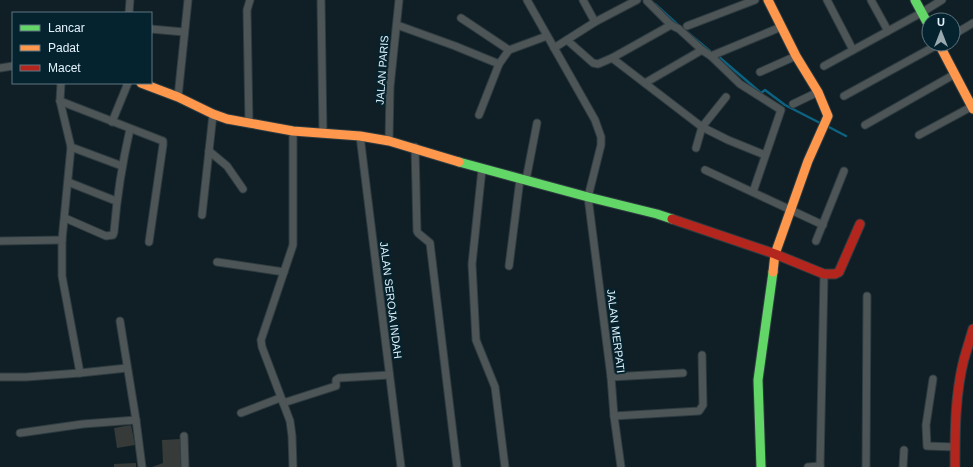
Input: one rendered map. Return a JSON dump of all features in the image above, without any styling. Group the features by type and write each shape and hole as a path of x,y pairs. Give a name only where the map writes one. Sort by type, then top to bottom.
{"street":[{"path":"129,12 130,0"},
{"path":"178,97 188,0"},
{"path":"249,124 248,10 250,0"},
{"path":"321,0 323,133"},
{"name":"JALAN PARIS","path":"389,141 390,88 399,0"},
{"path":"527,0 595,120 601,137 600,151 588,198"},
{"path":"583,0 595,22"},
{"path":"554,48 595,22 637,0"},
{"path":"646,0 671,25 680,29 740,84 781,110 753,192"},
{"path":"687,26 755,0"},
{"path":"761,467 758,380 775,254 808,161 828,119 827,112 818,92 796,56 768,0"},
{"path":"827,0 853,50"},
{"path":"871,0 888,31"},
{"path":"824,66 921,13 915,0"},
{"path":"923,12 942,0"},
{"path":"461,18 509,50"},
{"path":"961,30 973,23"},
{"path":"396,25 455,46 499,64"},
{"path":"567,40 593,63 598,64 612,58 671,25"},
{"path":"711,56 781,27"},
{"path":"152,29 184,32"},
{"path":"479,115 499,64 509,50 547,36"},
{"path":"645,83 702,50"},
{"path":"844,96 924,52"},
{"path":"919,135 972,108 943,52"},
{"path":"760,72 796,56"},
{"path":"612,58 702,127 728,140 765,155"},
{"path":"0,68 12,66"},
{"path":"864,125 955,74"},
{"path":"61,84 60,101 71,147 62,240 63,287 80,373"},
{"path":"112,122 128,84"},
{"path":"144,84 178,97 213,114 249,124 294,131 360,136 389,141 482,169 588,198 657,214 775,254 824,274 835,274 839,272 860,224"},
{"path":"792,104 818,92"},
{"path":"696,148 702,127 726,97"},
{"path":"60,101 162,140 163,143 150,242"},
{"path":"202,215 213,114"},
{"path":"509,266 523,179 537,123"},
{"path":"65,218 106,236 111,235 114,232 116,201 130,129"},
{"path":"293,467 292,428 281,401 262,347 261,340 294,242 294,131"},
{"name":"JALAN SEROJA INDAH","path":"360,136 401,467"},
{"path":"71,147 122,166"},
{"path":"415,148 417,231 430,243 457,467"},
{"path":"209,151 227,166 243,189"},
{"path":"482,169 472,264 476,340 495,387 505,467"},
{"path":"704,170 823,225"},
{"path":"816,241 844,171"},
{"path":"68,182 116,201"},
{"name":"JALAN MERPATI","path":"588,198 621,467"},
{"path":"0,241 62,240"},
{"path":"217,262 284,272"},
{"path":"808,467 820,466 824,274"},
{"path":"866,467 867,296"},
{"path":"120,321 142,467"},
{"path":"955,467 956,412 964,359 973,329"},
{"path":"614,416 699,411 703,405 702,355"},
{"path":"0,377 26,377 127,368"},
{"path":"611,377 683,373"},
{"path":"241,414 336,386 336,380 339,378 389,375"},
{"path":"933,379 926,425 927,446 955,447"},
{"path":"20,433 83,424 136,420"},
{"path":"184,436 185,467"},
{"path":"904,450 904,467"}],"building":[{"path":"131,425 135,445 117,448 114,428"},
{"path":"181,439 182,467 152,467 163,463 162,440"},
{"path":"136,463 136,467 114,467 114,464"}],"waterway":[{"path":"655,4 678,25"},
{"path":"687,32 710,51"},
{"path":"719,57 761,93 765,90 785,105 822,124"},
{"path":"827,126 846,136"}],"traffic: fast":[{"path":"915,0 921,12"},
{"path":"459,162 672,219"},
{"path":"761,467 758,380 773,272"}],"traffic: slow":[{"path":"768,0 796,56 818,92 828,116 808,161 775,254 773,272"},
{"path":"943,52 973,109"},
{"path":"144,84 178,97 227,119 293,131 360,136 389,141 459,162"}],"traffic: jam":[{"path":"672,219 775,254 824,274 835,274 839,272 860,224"},
{"path":"955,467 955,426 957,399 961,372 973,329"}]}
